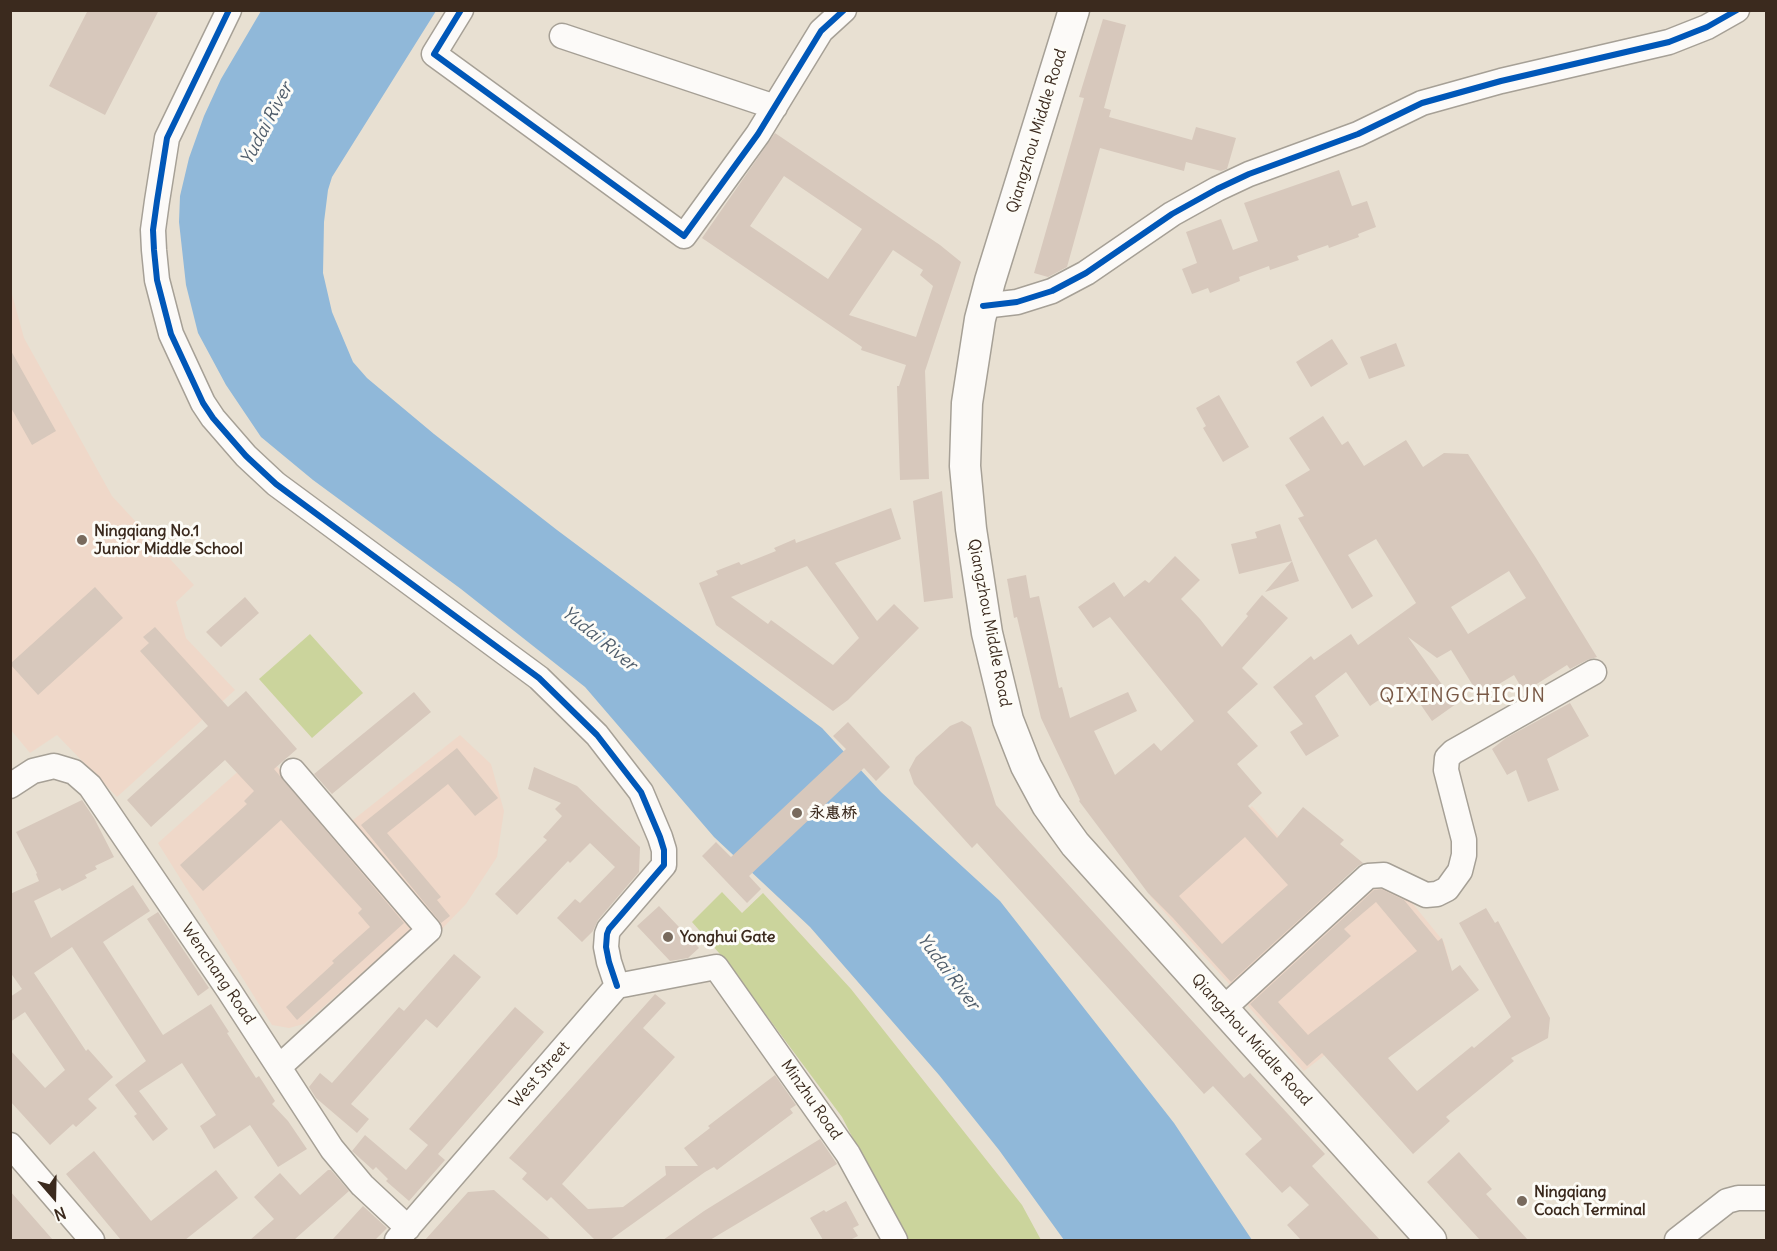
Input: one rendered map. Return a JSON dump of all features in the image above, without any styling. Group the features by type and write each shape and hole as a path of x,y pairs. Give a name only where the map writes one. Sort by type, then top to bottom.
{"main road":[{"name":"Qiangzhou Middle Road","path":"1074,10 983,306 972,361 967,403 965,466 978,580 997,682 1008,720 1026,766 1042,795 1075,844 1431,1240"}],"street":[{"path":"229,10 167,138 157,201 154,250 157,280 171,334 193,384 213,418 254,463 276,484 539,678 597,735 641,792 660,837 664,850 664,865 607,934 606,947 617,986"},
{"path":"461,10 434,54 684,236 759,134 833,13"},
{"path":"983,306 1017,302 1052,291 1086,273 1172,214 1217,189 1249,174 1358,134 1422,103 1501,81 1669,42 1707,27 1737,10"},
{"path":"562,36 775,107"},
{"path":"1223,1009 1368,876 1384,875 1426,895 1437,894 1447,889 1460,871 1464,855 1464,840 1446,770 1447,758 1453,752 1593,672"},
{"name":"Wenchang Road","path":"10,786 33,771 54,766 74,772 90,786 332,1149 403,1234"},
{"path":"279,1067 429,930 292,771"},
{"name":"Minzhu Road","path":"617,986 716,967 844,1147 895,1240"},
{"name":"West Street","path":"403,1234 617,986"},
{"path":"10,1145 92,1240"},
{"path":"1677,1240 1727,1202 1738,1198 1767,1198"}],"shaded area":[{"name":"Ningqiang No.1 Junior Middle School","path":"10,287 24,338 112,496 194,585 176,602 186,638 235,690 117,797 57,735 30,753 11,730"},
{"path":"460,735 491,764 504,811 497,857 466,904 438,933 348,824"},
{"path":"262,750 411,913 416,926 304,1024 289,1028 272,1025 158,843"},
{"path":"1252,806 1295,855 1305,847 1341,887 1230,985 1150,896"},
{"path":"1365,884 1400,888 1444,942 1449,960 1304,1071 1243,1000"}],"green space":[{"path":"310,634 363,693 312,738 259,679"},
{"path":"722,892 742,913 763,893 851,989 1022,1205 1041,1240 905,1240 842,1117 726,961 692,922"}],"water":[{"name":"Yudai River","path":"261,11 436,11 332,177 328,190 324,222 323,273 332,312 353,362 367,378 434,434 557,530 822,728 881,792 1000,901 1174,1123 1252,1240 1064,1240 999,1150 939,1075 810,927 714,837 585,687 461,589 313,480 261,437 226,385 198,333 186,285 179,222 180,196 189,158 204,116 221,79"}],"building":[{"path":"88,10 159,10 105,115 49,86"},
{"path":"1103,19 1126,25 1104,108 1111,110 1109,117 1192,140 1196,127 1236,138 1227,169 1221,171 1186,162 1184,171 1100,148 1067,267 1048,277 1034,273 1084,98 1079,97"},
{"path":"775,133 940,245 961,262 925,371 929,479 900,480 897,386 899,386 906,365 861,350 862,347 702,238","holes":["784,176 862,229 828,279 750,226","893,250 923,270 920,275 933,286 916,337 849,315"]},
{"path":"1339,170 1352,206 1367,201 1376,227 1358,234 1359,237 1297,256 1299,260 1270,270 1269,266 1239,277 1240,281 1210,293 1208,288 1192,294 1182,269 1197,263 1186,232 1221,219 1233,250 1258,241 1244,203"},
{"path":"1332,339 1348,364 1311,387 1296,362"},
{"path":"1396,343 1405,366 1369,379 1360,357"},
{"path":"10,349 56,431 32,445 10,406"},
{"path":"1219,395 1249,447 1223,462 1203,428 1206,426 1196,408"},
{"path":"1323,416 1342,445 1348,441 1364,466 1406,440 1423,467 1444,453 1468,454 1597,657 1570,669 1567,665 1524,692 1514,675 1484,693 1472,684 1451,650 1437,658 1408,637 1456,704 1432,721 1405,682 1370,706 1346,672 1315,696 1339,736 1306,756 1290,732 1303,724 1273,687 1311,656 1314,660 1351,634 1358,645 1416,603 1376,539 1348,555 1373,596 1352,609 1298,518 1304,516 1285,485 1310,470 1289,438","holes":["1509,571 1526,598 1468,634 1451,607"]},
{"path":"942,491 953,598 924,602 913,501"},
{"path":"891,508 901,539 835,563 877,621 894,604 919,628 848,700 833,711 716,625 699,583 718,575 716,571 739,562 741,565 776,551 774,548 795,539 796,543","holes":["807,566 859,638 833,665 771,620 768,624 731,597"]},
{"path":"1280,524 1292,561 1239,574 1231,544 1257,538 1255,532"},
{"path":"1175,556 1200,580 1181,599 1222,647 1262,595 1288,618 1242,668 1258,684 1227,712 1258,746 1237,764 1262,793 1248,806 1277,838 1303,807 1344,840 1340,844 1363,863 1231,982 1148,893 1079,801 1041,718 1017,617 1014,618 1007,579 1026,575 1030,598 1039,596 1059,688 1062,687 1070,718 1128,692 1137,711 1094,731 1115,775 1154,743 1161,751 1194,721 1110,617 1093,628 1078,607 1114,582 1124,597 1145,580 1149,583","holes":["1245,837 1288,885 1222,944 1179,896"]},
{"path":"1292,561 1299,581 1265,592"},
{"path":"95,587 123,618 38,695 10,664"},
{"path":"245,597 259,613 221,647 206,632"},
{"path":"155,627 228,707 246,691 297,749 274,769 404,923 297,1020 286,1007 370,927 358,913 362,909 281,820 203,891 180,865 247,804 244,801 254,791 225,760 151,827 127,800 208,726 140,651 149,643 143,637"},
{"path":"414,692 431,712 332,794 314,774"},
{"path":"1570,703 1589,736 1547,759 1559,790 1528,802 1516,770 1507,775 1492,749 1506,738"},
{"path":"962,721 971,727 996,805 1244,1078 1250,1073 1325,1154 1312,1166 1380,1240 1301,1240 1287,1225 1309,1205 1290,1186 1282,1193 1245,1154 1262,1139 1213,1086 1204,1094 977,843 972,848 914,784 909,770 916,757 950,726"},
{"name":"永惠桥","path":"848,722 890,767 876,781 864,768 749,876 761,889 747,903 702,856 716,842 731,857 846,749 833,736"},
{"path":"457,748 498,798 475,816 448,784 387,833 441,897 437,900 450,916 441,923 361,825"},
{"path":"534,767 577,786 640,847 639,872 582,942 557,918 575,899 580,903 615,867 590,843 570,863 568,861 517,915 495,894 547,840 543,837 562,816 555,809 561,803 528,789"},
{"path":"82,800 114,857 95,866 97,869 85,875 87,878 62,891 60,888 34,901 51,938 133,885 150,911 103,942 163,1035 211,1004 256,1078 259,1076 275,1101 272,1104 288,1121 307,1149 278,1167 250,1125 214,1149 200,1126 216,1115 182,1063 139,1091 168,1129 153,1141 134,1116 137,1114 115,1085 146,1061 72,947 34,973 86,1051 88,1049 113,1077 88,1099 97,1108 76,1127 73,1124 50,1145 10,1101 10,1050 45,1088 65,1070 25,1012 10,1022 10,997 22,989 10,972 10,894 39,881 16,832"},
{"path":"1381,889 1404,900 1438,941 1442,938 1452,971 1460,965 1479,990 1388,1058 1417,1091 1511,1017 1459,923 1486,908 1495,923 1498,921 1550,1018 1548,1038 1511,1058 1514,1061 1446,1117 1450,1121 1413,1154 1322,1053 1307,1066 1250,1004 1374,890","holes":["1376,902 1417,951 1308,1035 1278,1002 1351,936 1344,929"]},
{"name":"Yonghui Gate","path":"659,906 699,948 688,958 670,961 637,926"},
{"path":"158,912 209,988 198,996 147,919"},
{"path":"454,954 481,977 437,1028 426,1019 351,1104 369,1119 357,1133 316,1098 309,1087 320,1073 332,1083 399,1007 404,1011"},
{"path":"655,994 666,1003 643,1028 675,1057 562,1184 588,1209 623,1207 666,1175 665,1166 698,1166 684,1148 710,1128 708,1126 775,1075 796,1105 790,1109 793,1113 717,1170 714,1167 705,1172 610,1240 595,1240 551,1197 547,1201 522,1179 527,1173 509,1158"},
{"path":"515,1007 544,1032 438,1154 445,1160 409,1201 386,1181 388,1179 376,1167 373,1170 352,1151 365,1135 406,1170 428,1145 409,1129"},
{"path":"820,1139 837,1164 710,1240 663,1240 704,1211"},
{"path":"94,1151 151,1221 216,1170 238,1198 185,1240 121,1240 66,1174"},
{"path":"1459,1152 1492,1189 1486,1194 1528,1240 1480,1240 1427,1182"},
{"path":"328,1170 331,1170 349,1191 294,1240 250,1240 274,1219 254,1197 280,1173 300,1195"},
{"path":"494,1190 551,1240 425,1240 468,1192"},
{"path":"10,1191 53,1240 10,1240"},
{"path":"846,1201 859,1225 853,1228 858,1236 850,1240 823,1240 810,1218"},
{"path":"363,1206 387,1228 375,1240 332,1240"}],"cycle path":[{"path":"229,10 167,138 153,230 157,280 171,334 203,403 246,456 276,484 539,678 597,735 641,792 660,837 664,850 664,865 607,934 606,947 617,986"},
{"path":"461,10 434,54 684,236 758,134 821,31 844,10"},
{"path":"983,306 1017,302 1052,291 1086,273 1172,214 1217,189 1249,174 1358,134 1422,103 1501,81 1669,42 1707,27 1737,10"}],"place":[{"name":"Ningqiang No.1 Junior Middle School","path":"82,540"},
{"name":"永惠桥","path":"797,813"},
{"name":"Yonghui Gate","path":"668,937"},
{"name":"Ningqiang Coach Terminal","path":"1522,1201"}],"district":[{"name":"QIXINGCHICUN","path":"1463,696"}]}
